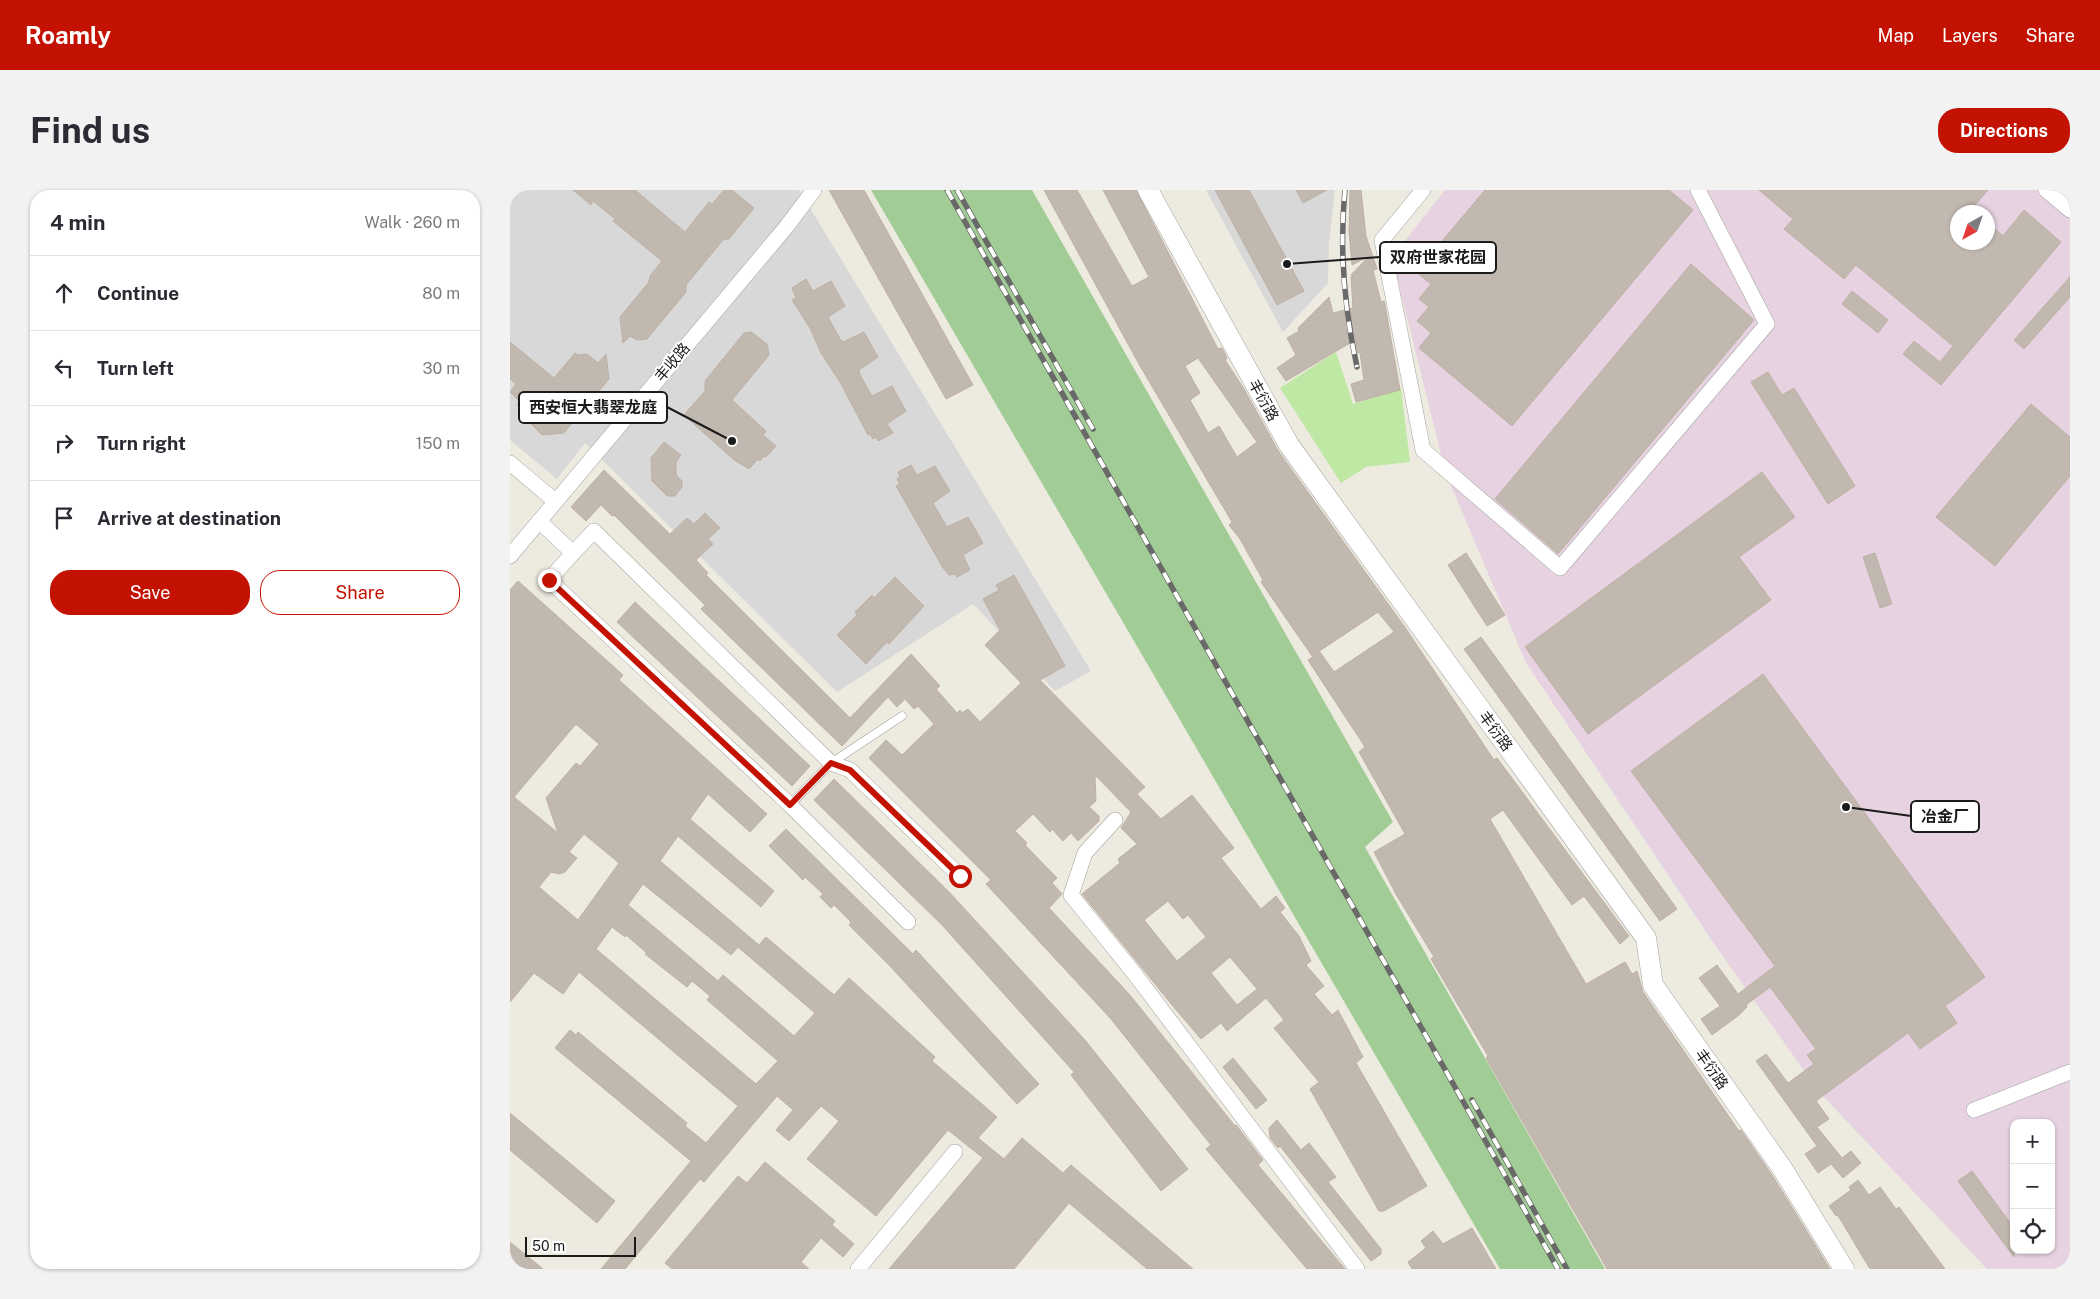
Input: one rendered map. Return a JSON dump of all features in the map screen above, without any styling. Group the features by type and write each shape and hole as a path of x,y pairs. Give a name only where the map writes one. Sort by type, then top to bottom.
{"street":[{"name":"丰收路","path":"510,556 787,226 814,190"},
{"name":"丰衍路","path":"1148,190 1289,445 1646,938 1653,984 1782,1168 1844,1269"},
{"path":"1423,190 1382,240 1423,450 1560,568 1767,324 1698,190"},
{"path":"2046,190 2070,210"},
{"path":"510,463 555,501"},
{"path":"539,521 573,553"},
{"path":"908,922 790,805 549,580 594,531 831,763 850,770 960,876"},
{"path":"1115,820 1086,853 1070,896 1134,973 1357,1269"},
{"path":"1974,1110 2070,1072"},
{"path":"858,1269 955,1152"}],"lane":[{"path":"790,805 831,763 902,716"}],"shaded area":[{"path":"510,190 799,190 1091,671 1055,691 973,604 837,692 585,443 557,479 510,440"},
{"path":"1206,190 1335,190 1329,244 1328,283 1283,332"},
{"path":"1445,190 2070,190 2070,1269 1987,1269 1820,1093 1719,951 1526,663 1446,474 1392,257"}],"green space":[{"path":"871,190 1032,190 1393,822 1365,847 1605,1269 1500,1269"},
{"path":"1336,352 1353,404 1401,388 1410,462 1366,467 1341,483 1280,388"}],"building":[{"path":"573,190 635,190 685,232 709,202 712,204 724,190 732,190 754,208 729,239 723,240 686,285 686,292 647,339 637,340 630,336 623,343 620,317 649,282 650,276 662,261 613,221 615,219 593,201 591,205"},
{"path":"829,190 864,190 973,385 946,399"},
{"path":"1044,190 1077,190 1132,286 1149,277 1103,190 1136,190 1218,349 1222,348 1227,358 1225,360 1244,389 1279,452 1404,626 1494,760 1497,758 1629,936 1620,944 1584,896 1572,905 1503,810 1490,819 1586,984 1625,962 1632,974 1637,971 1643,992 1739,1131 1741,1130 1772,1175 1830,1269 1607,1269 1486,1058 1488,1056 1431,959 1434,957 1397,896 1374,852 1405,834 1359,752 1365,747 1308,660 1320,652 1334,672 1394,632 1378,612 1312,656 1261,582 1263,580 1240,539 1229,525 1232,522 1140,366","holes":["1198,358 1257,442 1237,457 1219,426 1208,433 1190,400 1200,393 1185,366"]},
{"path":"1215,190 1249,190 1304,291 1277,305"},
{"path":"1296,190 1327,190 1303,203"},
{"path":"1350,190 1361,190 1366,236 1377,269 1373,270 1381,302 1384,301 1385,305 1400,390 1356,402 1351,384 1364,380 1360,353 1358,353 1355,340 1286,381 1277,368 1296,355 1287,338 1299,331 1298,328 1329,297 1333,313 1353,308 1351,277 1353,276 1351,275 1369,256 1352,265 1349,232"},
{"path":"1485,190 1669,190 1693,210 1512,426 1419,348 1431,333 1417,321 1429,307 1419,299 1431,284 1416,272"},
{"path":"1759,190 1988,190 1975,205 1950,205 1950,250 1995,250 1995,229 2003,236 2024,210 2061,242 1941,385 1903,354 1914,341 1940,362 1953,346 1856,265 1844,279 1784,229 1793,219"},
{"path":"1691,264 1754,320 1558,554 1495,499"},
{"path":"2070,277 2070,297 2024,349 2014,340"},
{"path":"806,279 813,291 831,281 845,306 828,317 840,339 843,342 864,332 878,357 859,370 872,396 892,386 906,411 887,424 893,433 878,441 876,437 873,439 870,434 868,435 840,382 821,353 810,328 792,300 796,298 792,288"},
{"path":"1852,291 1888,320 1878,333 1842,304"},
{"path":"751,332 767,344 769,355 732,400 766,431 763,435 776,446 766,457 764,456 760,461 758,459 749,469 734,460 684,415 705,391 705,381 744,333"},
{"path":"510,342 554,378 575,353 578,355 587,354 598,363 606,354 609,379 598,392 588,394 576,407 577,417 564,433 542,435 530,423 529,415 517,405 520,402 510,392 516,384 510,379"},
{"path":"1768,372 1782,395 1794,388 1855,486 1828,504 1751,382"},
{"path":"2031,404 2070,437 2070,476 1995,566 1936,517"},
{"path":"664,442 681,455 676,462 676,475 682,481 682,487 675,496 667,496 652,481 651,458"},
{"path":"911,465 917,475 935,466 950,491 933,503 947,527 968,517 983,543 963,555 970,570 957,577 955,574 949,575 943,568 896,486 900,484 897,479 900,477 898,472"},
{"path":"604,470 670,534 687,518 694,524 705,513 720,528 708,539 713,544 696,560 708,573 706,575 850,718 911,654 940,686 936,689 957,713 960,710 962,713 968,709 980,722 1021,683 985,645 1000,630 983,599 999,590 996,585 1014,575 1065,666 1040,680 1145,787 1137,794 1161,819 1192,795 1234,848 1221,858 1261,909 1276,896 1285,908 1280,912 1299,936 1311,961 1306,965 1324,986 1314,994 1332,1015 1338,1010 1363,1057 1356,1063 1427,1186 1384,1211 1379,1211 1310,1089 1319,1082 1274,1028 1284,1020 1266,998 1227,1031 1221,1023 1201,1039 1082,894 1120,863 1118,859 1137,844 1121,828 1131,812 1095,775 1096,801 1089,807 1099,816 1099,821 1078,841 1071,833 1063,841 1052,829 1050,832 1033,814 1015,831 1027,843 1025,845 1057,878 1052,883 1062,894 1049,908 1130,995 1263,1160 1258,1165 1345,1269 1307,1269 1206,1149 1211,1145 1111,1019 986,884 991,880 869,758 886,740 902,755 934,724 918,706 914,709 905,699 897,707 888,697 842,746 701,609 705,605 614,515 612,516 601,505 586,521 571,507","holes":["1168,901 1183,919 1188,915 1206,937 1177,961 1144,920","1230,957 1257,989 1237,1005 1211,973"]},
{"path":"1762,472 1795,517 1739,557 1771,600 1588,734 1525,647"},
{"path":"1466,553 1505,615 1487,626 1448,565"},
{"path":"1875,553 1892,604 1880,608 1863,557"},
{"path":"895,577 924,606 889,644 887,642 866,664 837,635 857,615 855,612 872,595 874,598"},
{"path":"518,581 623,675 619,680 767,814 750,832 708,794 690,819 774,891 761,907 678,836 660,861 759,945 766,937 834,995 849,978 935,1057 932,1061 997,1117 978,1138 1004,1159 1022,1138 1063,1173 1071,1165 1193,1269 1147,1269 1069,1203 1014,1269 889,1269 983,1158 948,1130 876,1216 807,1159 839,1121 821,1106 789,1141 776,1130 793,1110 777,1096 704,1182 700,1179 625,1269 601,1269 691,1161 555,1048 570,1030 576,1035 578,1032 687,1123 685,1126 706,1143 738,1106 579,972 563,994 534,973 510,1002 510,590","holes":["576,724 599,744 580,766 576,763 546,798 558,833 514,797","584,834 619,863 578,920 539,887 551,872 559,874 565,872 577,858 569,852","643,884 731,955 738,947 815,1013 794,1036 723,975 718,981 628,905","612,927 625,937 626,935 647,953 645,954 687,987 692,981 710,996 707,1000 778,1061 756,1084 596,949"]},
{"path":"635,602 810,766 792,786 617,622"},
{"path":"1481,637 1677,909 1660,921 1464,649"},
{"path":"1763,674 1985,977 1945,1006 1957,1023 1920,1049 1908,1033 1816,1101 1829,1119 1817,1127 1842,1158 1851,1151 1861,1163 1843,1178 1831,1164 1818,1173 1805,1154 1817,1146 1756,1061 1766,1054 1788,1083 1814,1064 1807,1055 1816,1049 1770,987 1746,1005 1747,1007 1739,1015 1712,1035 1701,1019 1720,1006 1699,978 1717,965 1738,994 1775,966 1631,771"},
{"path":"834,779 950,893 1085,1040 1188,1169 1161,1191 1071,1075 1074,1072 942,925 814,800"},
{"path":"786,829 913,954 916,950 1039,1084 1017,1104 889,965 849,925 851,922 834,905 831,908 820,897 823,894 805,877 803,880 769,846"},
{"path":"1233,1058 1267,1100 1256,1109 1223,1067"},
{"path":"510,1113 615,1201 597,1223 510,1150"},
{"path":"1277,1120 1301,1150 1309,1143 1336,1177 1328,1182 1381,1249 1381,1254 1371,1261 1280,1146 1278,1148 1270,1138 1269,1128"},
{"path":"765,1162 835,1221 832,1225 854,1244 843,1257 821,1238 801,1262 809,1269 672,1269 665,1263 738,1176 747,1183"},
{"path":"1972,1171 2010,1223 2010,1252 1958,1181"},
{"path":"1858,1180 1869,1195 1880,1187 1896,1209 1899,1207 1945,1269 1870,1269 1837,1214 1836,1216 1829,1206 1851,1190 1849,1187"},
{"path":"1472,1228 1496,1269 1412,1269 1408,1262 1426,1248 1421,1241 1433,1231 1443,1244"},
{"path":"510,1242 543,1269 510,1269"}],"railway":[{"path":"947,190 1558,1269"},
{"path":"957,190 1093,429"},
{"path":"1345,190 1343,213 1344,279 1357,367"},
{"path":"1472,1100 1567,1269"}],"place":[{"name":"双府世家花园","path":"1287,264"},
{"name":"西安恒大翡翠龙庭","path":"732,441"},
{"name":"冶金厂","path":"1846,807"}],"route":[{"path":"549,580 790,805 831,763 850,770 960,876"}]}
